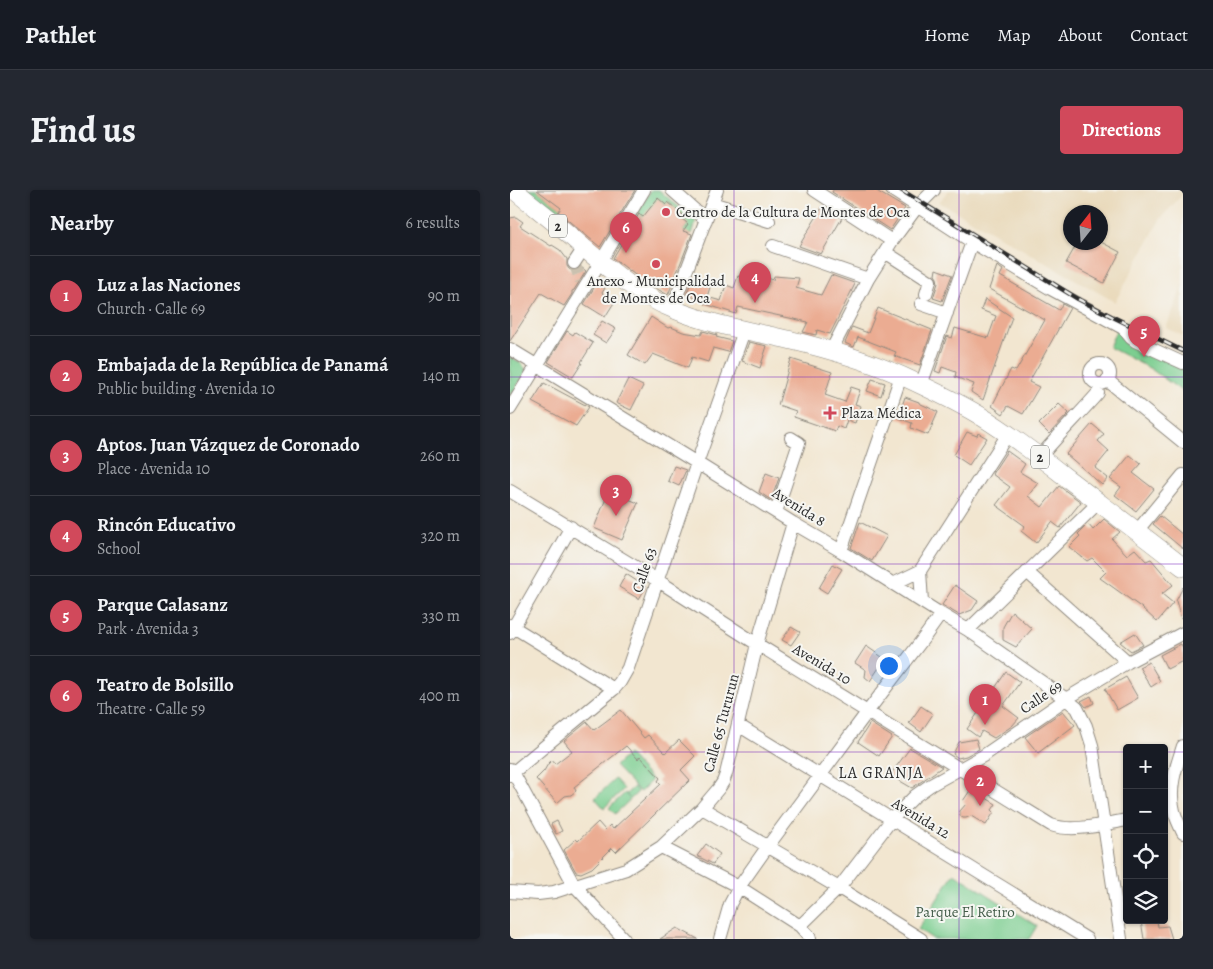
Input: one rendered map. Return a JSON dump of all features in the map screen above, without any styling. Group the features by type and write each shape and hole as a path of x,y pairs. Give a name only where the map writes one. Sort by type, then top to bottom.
{"highway":[{"name":"2","path":"514,190 600,263 643,293 672,309 744,331 790,340 863,361 921,385 978,415 1040,457 1183,567"}],"street":[{"path":"510,196 514,190"},
{"path":"510,410 584,283 600,263 644,190"},
{"path":"672,190 706,220"},
{"path":"672,309 717,190"},
{"path":"814,190 888,246 932,275 923,299 946,312"},
{"path":"892,190 972,242 1051,289 1123,328 1136,341 1183,363"},
{"path":"831,351 868,278 888,246 928,192"},
{"path":"712,203 769,222"},
{"path":"921,385 972,242"},
{"path":"773,246 868,278"},
{"path":"574,263 584,248"},
{"name":"Calle 63","path":"511,772 614,689 628,668 744,331"},
{"name":"Avenida 8","path":"510,349 968,630 1077,708 1086,726 1092,745 1121,939"},
{"path":"841,551 901,376"},
{"path":"1107,380 1183,442"},
{"path":"1040,457 1098,393"},
{"path":"893,584 920,571 1008,434"},
{"path":"776,512 800,443 791,438"},
{"path":"1137,532 1183,475"},
{"name":"Avenida 10","path":"510,490 1051,825 1061,828 1074,828 1123,821"},
{"path":"968,630 1099,502"},
{"name":"Calle 65 Tururun","path":"510,892 538,894 554,892 626,868 661,847 702,808 723,782 757,644 793,523"},
{"path":"571,527 511,628 614,689"},
{"path":"920,571 922,602"},
{"path":"1027,572 1128,662"},
{"path":"720,939 730,904 739,887 941,614"},
{"name":"Calle 69","path":"800,926 839,888 892,819 928,786 983,756 1066,699 1128,662 1183,633"},
{"name":"Avenida 12","path":"738,725 1087,939"},
{"path":"1183,746 1180,765 1172,790 1169,812 1183,833"},
{"path":"511,772 574,885 624,939"},
{"path":"702,808 839,888 921,939"},
{"path":"661,847 739,887 800,926 810,939"}],"shaded area":[{"path":"949,190 1183,190 1183,194 1161,218 1115,302 939,202"},
{"path":"1183,285 1183,336 1166,328"}],"green space":[{"path":"518,190 537,190 561,208 553,218"},
{"path":"651,190 659,190 696,222 692,234 660,229 637,213","holes":["658,198 666,205 668,202 682,215 680,217 688,224 684,230"]},
{"path":"1117,328 1120,329 1121,337 1132,345 1183,367 1183,392 1151,369 1109,347"},
{"path":"510,356 522,364 526,370 510,397"},
{"path":"628,754 652,780 640,792 615,766"},
{"path":"615,779 624,789 604,808 595,798"},
{"path":"634,787 638,792 615,814 609,808 625,793 629,798 626,794"},
{"name":"Parque El Retiro","path":"954,873 1037,926 1029,939 933,939 918,929"}],"building":[{"path":"537,190 635,190 600,247 558,212 561,208"},
{"path":"833,190 875,190 905,208 890,230 832,192"},
{"path":"658,198 666,205 668,202 683,215 680,217 688,224 683,231 692,234 668,295 643,281 613,258 639,214 643,217"},
{"path":"823,206 842,218 821,254 799,246"},
{"path":"516,217 523,222 520,226 560,250 567,259 569,269 573,271 581,267 586,271 564,306 541,293 510,341 510,218"},
{"path":"1108,246 1120,252 1104,283 1066,263 1073,250 1108,250"},
{"path":"997,266 1003,270 1000,276 1059,310 1062,304 1070,308 1029,382 1039,387 1023,414 1008,406 1003,414 992,406 1011,369 1016,371 1045,320 989,289"},
{"path":"751,269 759,271 758,275 773,280 774,276 799,278 796,288 821,295 831,275 855,284 830,334 817,330 816,335 803,332 808,322 738,307 736,314 705,304 706,301 686,295 693,278 711,284 707,297 721,301 726,285 734,288 738,276 749,279"},
{"path":"936,269 952,275 942,301 933,298 938,283 935,275"},
{"path":"597,283 605,288 602,293 615,301 605,317 584,304"},
{"path":"985,299 1012,317 983,400 971,392 974,384 955,377 956,372 942,367 940,373 935,371 947,336 952,338 955,328 988,338 996,316 981,310"},
{"path":"878,308 932,330 920,365 894,356 896,352 858,337 854,347 845,343 852,327 868,333"},
{"path":"651,317 668,328 671,327 683,332 701,335 703,331 732,341 728,352 713,348 708,362 692,357 688,368 653,354 645,365 628,355"},
{"path":"602,321 616,329 606,343 593,335"},
{"path":"567,331 573,335 575,332 593,343 573,377 548,362"},
{"path":"749,342 767,346 760,368 742,361"},
{"path":"791,359 832,372 825,395 845,402 851,387 860,390 855,404 861,406 855,423 847,420 844,429 837,426 835,431 794,417 796,411 778,405"},
{"path":"628,379 643,386 631,410 616,403"},
{"path":"872,379 885,383 881,396 867,391"},
{"path":"544,383 589,407 576,426 532,402"},
{"path":"905,397 938,412 928,435 911,428 912,423 898,418"},
{"path":"1059,404 1069,413 1049,434 1039,424"},
{"path":"1092,424 1104,434 1098,441 1109,451 1095,468 1108,478 1102,485 1066,454"},
{"path":"967,432 977,436 978,433 987,438 969,465 954,455"},
{"path":"1007,451 1025,464 1020,472 1038,483 1028,496 1042,507 1059,486 1081,502 1060,528 1052,522 1036,543 1021,531 1025,526 996,505 1010,487 992,474"},
{"path":"1130,455 1141,464 1133,473 1154,489 1136,511 1115,495 1121,487 1110,479"},
{"path":"674,466 686,470 679,486 668,481"},
{"path":"766,473 779,478 771,500 759,492"},
{"path":"609,491 638,503 622,540 594,528"},
{"path":"1160,516 1183,535 1183,549 1153,524"},
{"path":"1104,519 1120,532 1112,539 1127,555 1135,549 1146,561 1151,559 1173,585 1162,594 1173,603 1157,622 1142,608 1100,578 1106,572 1092,558 1087,561 1069,547 1088,524 1093,530"},
{"path":"860,522 887,536 872,561 851,548"},
{"path":"833,564 842,569 827,593 819,588"},
{"path":"626,574 646,587 639,599 619,587"},
{"path":"955,585 978,601 972,610 959,615 942,605"},
{"path":"1183,587 1183,619 1181,619 1176,601"},
{"path":"1012,611 1032,629 1016,647 1003,640 1003,627"},
{"path":"791,627 800,632 791,645 782,640"},
{"path":"1135,633 1143,645 1131,651 1120,642"},
{"path":"1181,644 1183,648 1183,661 1167,669 1160,655"},
{"path":"866,646 885,659 870,681 865,677 866,670 855,663"},
{"path":"1149,662 1160,681 1151,687 1139,667"},
{"path":"1006,672 1020,682 1003,706 1019,718 1012,726 994,738 982,731 978,737 967,729"},
{"path":"1126,677 1138,698 1117,710 1105,689"},
{"path":"1091,696 1094,703 1086,707 1081,701"},
{"path":"921,706 933,714 921,732 909,723"},
{"path":"621,710 644,738 648,735 665,753 679,740 695,756 681,770 690,780 616,852 612,848 592,868 581,873 576,872 564,850 576,839 578,841 598,822 605,830 610,825 613,829 661,784 658,781 660,778 640,756 638,759 626,746 574,787 576,791 571,795 565,796 557,803 536,779 552,760 555,764 572,751 564,741 587,722 594,730"},
{"path":"1063,711 1075,725 1038,753 1025,737"},
{"path":"870,723 892,737 879,756 858,742"},
{"path":"976,739 979,749 958,758 953,754 959,742"},
{"path":"910,748 942,767 912,788 890,775"},
{"path":"971,789 996,804 992,810 994,812 986,825 971,816 963,818 960,816 960,811 966,804 963,801"},
{"path":"557,821 562,831 556,834 551,824"},
{"path":"706,844 720,854 713,864 697,856"},
{"path":"1142,924 1158,924 1158,927 1168,926 1172,939 1144,939"},
{"path":"677,928 698,939 660,939"}],"tunnel":[{"path":"574,263 581,281"}],"railway":[{"path":"901,190 1078,299 1183,351"}],"place":[{"name":"Centro de la Cultura de Montes de Oca","path":"666,212"},
{"name":"Teatro de Bolsillo","path":"626,253"},
{"name":"Anexo - Municipalidad de Montes de Oca","path":"656,264"},
{"name":"Rincón Educativo","path":"755,303"},
{"name":"Parque Calasanz","path":"1144,357"},
{"name":"Plaza Médica","path":"830,413"},
{"name":"Aptos. Juan Vázquez de Coronado","path":"616,516"},
{"name":"Luz a las Naciones","path":"985,725"},
{"name":"Embajada de la República de Panamá","path":"980,806"}],"district":[{"name":"LA GRANJA","path":"881,773"}]}
